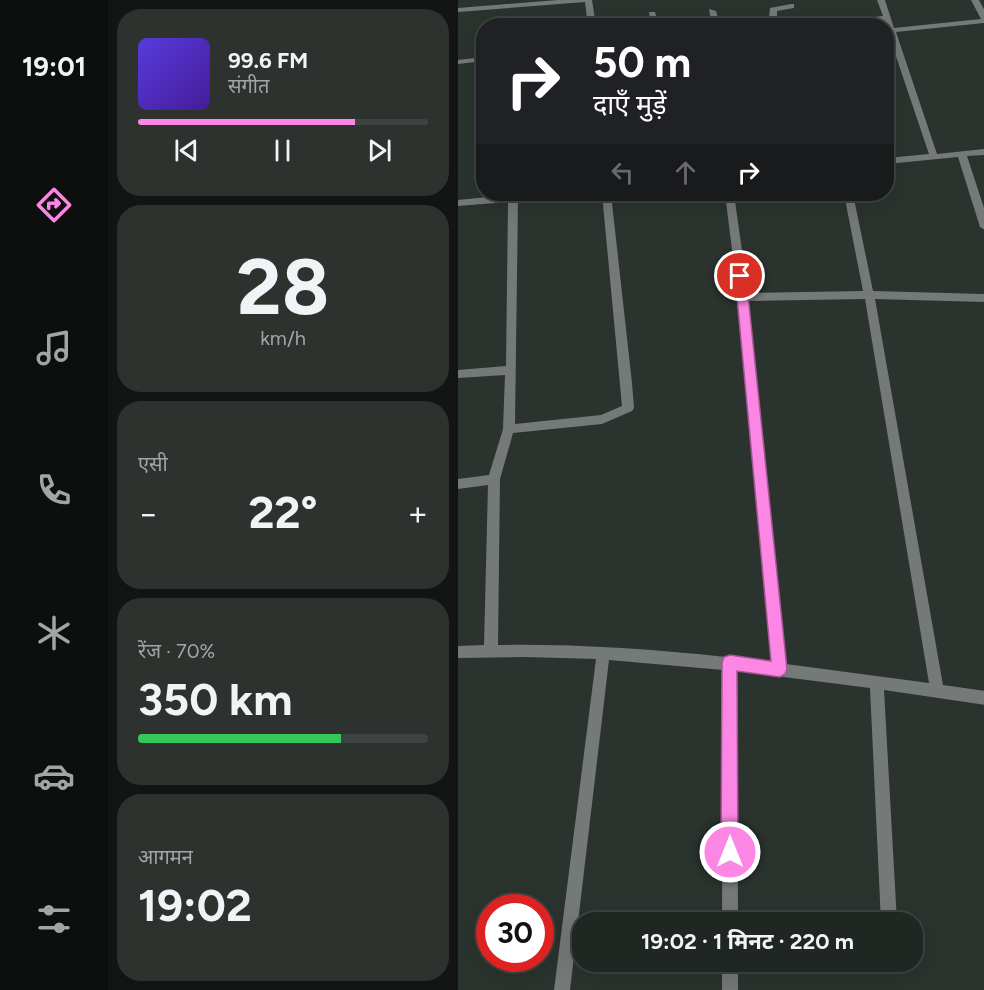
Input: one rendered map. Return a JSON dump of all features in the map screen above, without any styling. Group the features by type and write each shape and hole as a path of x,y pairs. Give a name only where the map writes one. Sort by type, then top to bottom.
{"street":[{"path":"458,10 480,4 587,0 590,18"},
{"path":"881,0 888,18"},
{"path":"894,30 984,21 975,0"},
{"path":"774,18 773,10 791,6"},
{"path":"712,11 714,18"},
{"path":"652,14 653,18"},
{"path":"894,33 934,157"},
{"path":"458,62 476,60"},
{"path":"894,160 984,152"},
{"path":"962,155 984,227"},
{"path":"458,203 476,201"},
{"path":"491,651 494,479 509,429 514,201"},
{"path":"509,429 602,419 628,408 607,201"},
{"path":"730,201 743,297 780,669"},
{"path":"850,201 869,295 937,691"},
{"path":"743,297 869,295 984,298"},
{"path":"458,374 511,370"},
{"path":"458,484 494,479"},
{"path":"458,652 603,655 730,662 984,698"},
{"path":"562,990 603,655"},
{"path":"730,662 730,912"},
{"path":"877,683 888,912"},
{"path":"730,972 730,990"}],"route":[{"path":"730,852 730,662 780,669 740,276"}]}
